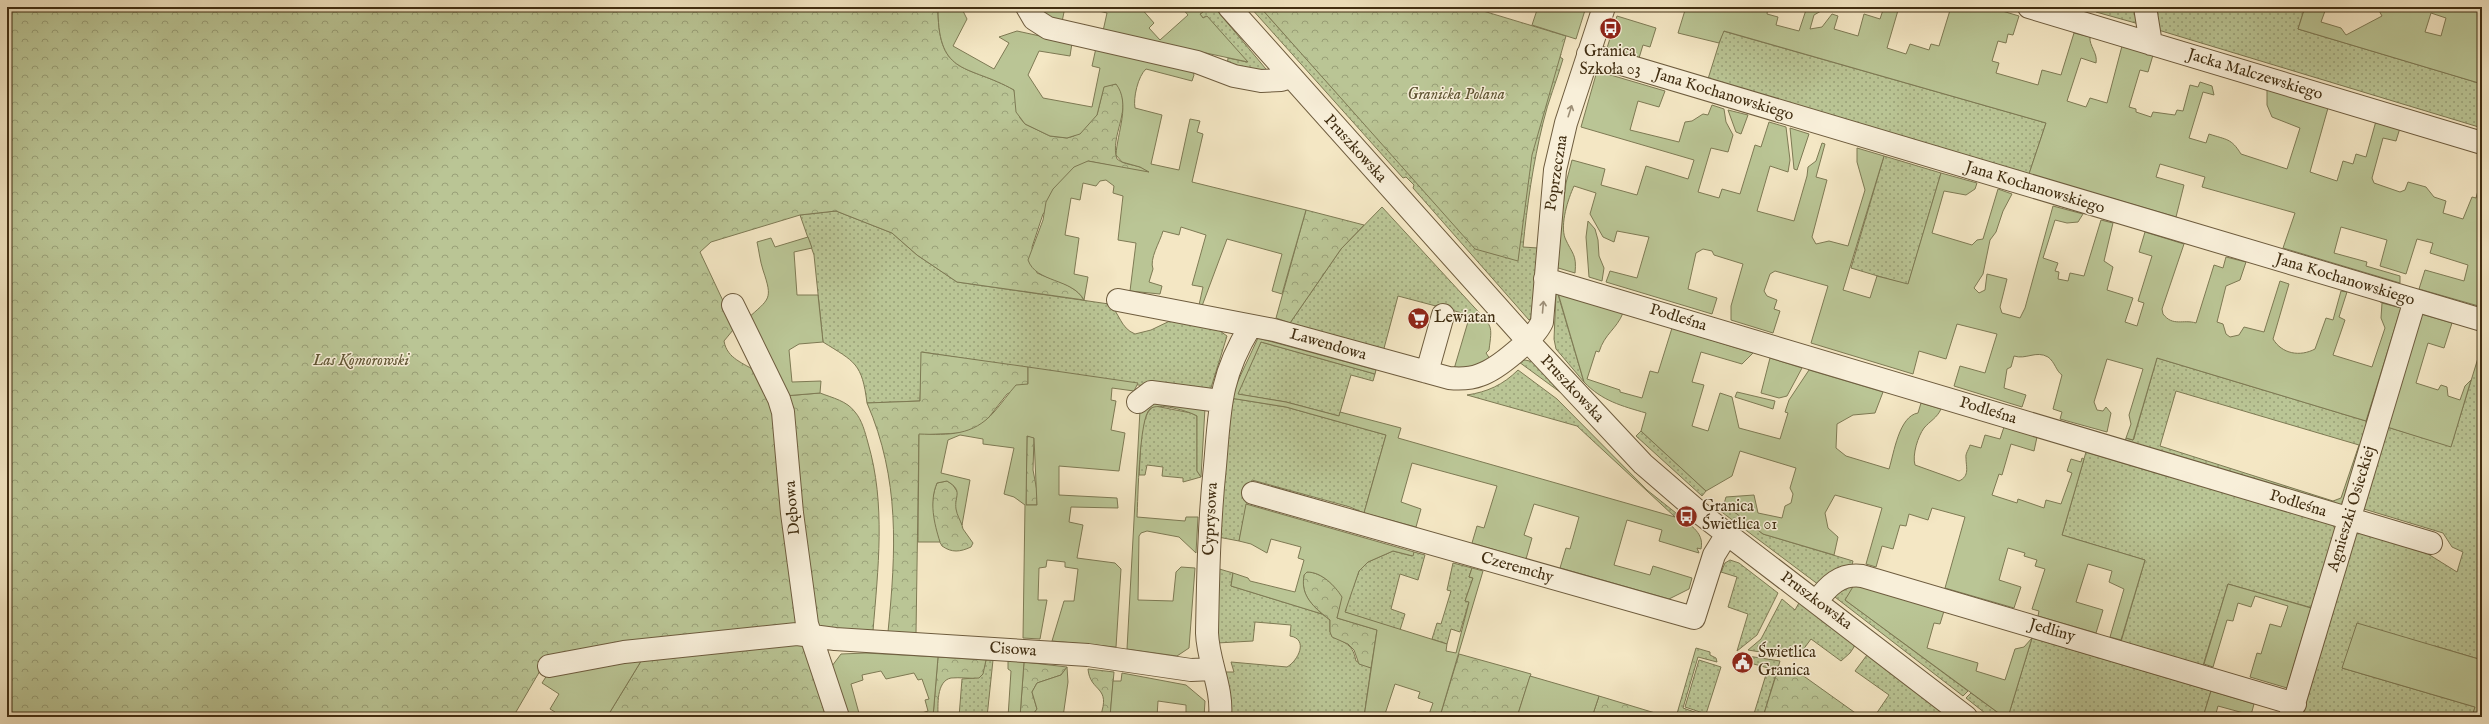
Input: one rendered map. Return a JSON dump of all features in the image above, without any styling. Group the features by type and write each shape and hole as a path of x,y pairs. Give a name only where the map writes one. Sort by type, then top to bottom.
{"street":[{"path":"1027,7 1034,19 1048,28 1197,62 1234,76 1261,81 1281,80 1291,77"},
{"name":"Pruszkowska","path":"1229,7 1527,340 1643,464 1727,534 1966,717"},
{"name":"Poprzeczna","path":"1527,340 1536,332 1542,322 1555,170 1566,123 1604,7"},
{"name":"Jacka Malczewskiego","path":"2029,7 2482,143"},
{"path":"2145,7 2151,44"},
{"name":"Jana Kochanowskiego","path":"1588,54 2482,320"},
{"name":"Podleśna","path":"1545,279 2349,520 2431,543"},
{"name":"Lawendowa","path":"1118,300 1313,340 1427,372 1458,379 1481,375 1495,367 1527,340"},
{"name":"Agnieszki Osieckiej","path":"2292,711 2415,300"},
{"name":"Dębowa","path":"733,305 768,375 783,412 798,557 807,624 838,717"},
{"path":"1427,372 1443,315"},
{"name":"Cyprysowa","path":"1220,717 1220,696 1208,643 1209,561 1220,400 1228,368 1250,327"},
{"path":"1138,402 1151,392 1220,400"},
{"name":"Czeremchy","path":"1253,493 1694,618 1714,555 1727,534"},
{"name":"Jedliny","path":"1816,602 1832,583 1846,576 1862,576 2292,711"},
{"name":"Cisowa","path":"549,666 624,652 797,634 1088,655 1191,670 1213,669"}],"green space":[{"name":"Las Komorowski","path":"7,7 935,7 938,11 940,32 944,48 950,58 959,66 1014,90 1020,118 1025,124 1050,136 1067,138 1074,136 1097,115 1104,86 1117,84 1122,93 1123,103 1115,150 1117,159 1125,163 1138,166 1149,173 1088,161 1043,214 1032,247 1037,273 1069,286 1084,300 957,282 917,255 892,233 836,211 800,215 711,242 700,252 733,322 733,330 724,341 726,347 732,356 737,360 760,374 774,401 800,627 544,664 513,717 7,717"},
{"path":"935,7 1016,7 1016,10 963,11 967,19 953,46 994,69 1009,43 999,37 1017,31 1072,43 1070,56 1039,51 1028,75 1043,98 1092,107 1100,68 1092,66 1096,48 1191,68 1194,75 1192,81 1146,69 1138,82 1135,108 1162,115 1151,164 1179,170 1190,119 1200,121 1197,132 1203,134 1192,182 1306,210 1282,294 1272,291 1282,254 1227,239 1202,306 1199,305 1203,287 1192,285 1206,235 1181,227 1179,235 1163,231 1152,260 1153,269 1149,282 1162,286 1160,294 1130,291 1136,243 1118,240 1123,196 1113,193 1114,186 1106,180 1100,181 1096,186 1083,183 1080,200 1071,198 1065,235 1079,238 1074,274 1088,277 1084,300 1071,288 1038,273 1028,260 1043,220 1046,202 1053,189 1074,167 1088,161 1149,172 1140,167 1122,162 1116,155 1123,109 1120,92 1116,84 1104,87 1097,115 1080,134 1067,138 1050,136 1025,124 1016,112 1014,90 959,66 950,58 944,48 940,32 938,11"},
{"path":"1036,7 1065,7 1062,22 1045,19"},
{"path":"1099,7 1140,7 1154,23 1149,28 1160,40 1188,15 1181,7 1199,7 1203,12 1200,14 1203,18 1207,16 1248,62 1103,31 1107,13 1099,11"},
{"path":"1199,7 1214,7 1271,75 1227,67 1228,58 1247,62 1206,16 1203,18 1200,14 1203,12"},
{"path":"1250,7 1260,7 1360,119 1561,54 1560,57 1563,59 1547,107 1539,138 1526,216 1523,247 1538,248 1531,318 1529,320 1413,188 1414,185 1406,177 1403,178"},
{"name":"Granicka Polana","path":"1260,7 1470,7 1566,36 1532,155 1518,261 1475,249"},
{"path":"1538,7 1586,7 1576,39 1532,25"},
{"path":"1686,7 1768,7 1767,14 1778,17 1776,25 1799,31 1807,7 1828,7 1814,15 1810,29 1822,27 1832,14 1838,16 1834,29 1858,36 1864,14 1880,19 1884,7 1899,7 1887,48 1906,54 1910,44 1929,50 1931,44 1939,46 1951,7 1989,7 2019,16 2013,35 2008,34 2006,43 1998,41 1992,61 1999,63 1996,73 2038,85 2042,70 2061,75 2074,33 2090,37 2096,56 2096,63 2081,58 2067,101 2086,107 2090,98 2107,103 2122,46 2153,55 2148,72 2140,70 2129,107 2136,109 2136,112 2151,117 2153,112 2175,115 2177,110 2183,111 2190,85 2198,87 2200,82 2212,86 2214,95 2203,92 2189,138 2206,143 2209,134 2220,137 2231,142 2241,154 2287,169 2300,128 2272,117 2267,105 2267,89 2328,108 2310,172 2337,181 2343,161 2353,164 2356,154 2366,157 2376,121 2400,128 2396,141 2383,138 2372,178 2374,183 2400,192 2405,190 2408,182 2426,187 2434,197 2446,201 2443,213 2463,219 2472,197 2476,198 2479,187 2482,188 2482,307 2419,289 2425,270 2464,281 2468,265 2430,253 2433,243 2417,239 2406,274 2380,266 2387,240 2341,227 2334,253 2367,262 2366,266 2400,276 2400,283 2283,248 2295,213 2202,187 2205,177 2160,164 2156,177 2184,185 2176,217 2029,174 2046,123 1724,31 1719,43 1678,33"},
{"path":"2097,7 2138,7 2139,24 2096,12"},
{"path":"2152,7 2305,7 2298,29 2482,84 2482,128 2155,29"},
{"path":"2305,7 2322,7 2325,11 2321,22 2341,28 2346,35 2382,16 2377,7 2482,7 2482,84 2298,29","holes":["2431,13 2446,18 2441,36 2425,32"]},
{"path":"1617,16 1656,28 1650,47 1643,45 1639,58 1607,48"},
{"path":"1723,31 2046,123 2029,174 2176,217 2175,219 1708,79"},
{"path":"1597,71 1665,91 1659,107 1638,101 1630,130 1679,142 1685,122 1692,121 1703,114 1708,115 1712,105 1724,109 1726,122 1733,135 1728,152 1711,148 1698,192 1719,198 1722,189 1740,194 1755,145 1761,147 1769,122 1786,127 1790,160 1788,172 1770,166 1757,211 1794,221 1807,176 1808,167 1816,161 1822,143 1825,144 1816,177 1827,180 1812,237 1816,244 1829,241 1848,246 1865,190 1857,162 1857,148 1884,156 1843,290 1870,298 1877,276 1908,284 1941,173 1977,183 1975,189 1966,195 1944,191 1932,233 1972,245 1977,240 1983,239 1998,189 2012,194 2003,211 1996,232 1990,240 1983,274 1974,288 1979,293 1985,290 1987,274 2007,279 2000,307 2002,313 2020,318 2025,308 2053,206 2083,214 2078,222 2067,223 2055,220 2043,258 2058,263 2055,271 2059,272 2058,279 2068,281 2070,273 2084,276 2101,220 2113,223 2104,261 2113,267 2107,290 2133,298 2125,322 2137,326 2144,303 2138,301 2152,256 2139,252 2145,232 2184,244 2162,309 2163,314 2174,322 2196,323 2214,265 2223,268 2226,257 2246,262 2240,280 2226,286 2217,322 2223,324 2226,334 2230,337 2239,335 2244,327 2264,332 2280,281 2289,284 2273,339 2281,348 2292,353 2303,353 2315,349 2326,318 2333,320 2341,291 2347,292 2339,317 2345,320 2333,355 2372,367 2385,328 2381,318 2382,303 2401,308 2366,421 2157,358 2133,440 2126,438 2131,424 2129,415 2143,369 2107,359 2094,402 2097,410 2103,411 2106,407 2111,413 2107,432 2060,419 2062,412 2053,409 2062,375 2050,359 2044,355 2039,354 2023,357 2014,356 2011,367 2007,369 2004,388 2026,395 2022,407 1954,386 1960,366 1985,373 1997,334 1957,324 1946,359 1919,351 1913,374 1811,343 1828,286 1775,271 1770,274 1764,291 1767,296 1777,300 1774,309 1780,311 1773,333 1731,320 1731,306 1743,264 1714,255 1712,251 1703,249 1696,253 1688,289 1717,298 1712,314 1606,282 1610,271 1637,278 1649,237 1617,231 1614,242 1603,237 1590,214 1596,193 1574,186 1567,204 1563,226 1565,238 1575,258 1575,273 1555,267 1566,183 1572,160 1605,169 1601,185 1637,195 1646,166 1688,179 1694,160 1581,127"},
{"path":"1728,110 1748,115 1741,134 1736,132"},
{"path":"1790,128 1809,134 1797,170 1794,169"},
{"path":"1884,156 1941,173 1908,285 1851,268"},
{"path":"1382,207 1485,319 1398,296 1383,352 1290,323 1341,249"},
{"path":"1306,210 1364,225 1341,249 1290,323 1276,318"},
{"path":"836,211 892,233 917,255 957,282 1109,304 1126,328 1135,334 1151,330 1174,319 1213,326 1227,336 1210,391 1204,395 922,352 920,401 867,403 863,379 855,365 843,354 823,342 814,255 800,215"},
{"path":"1588,221 1595,229 1598,240 1599,256 1604,268 1602,281 1589,277 1586,237"},
{"path":"808,237 812,248 794,252 797,295 818,295 823,342 799,344 789,350 792,382 821,381 820,393 784,396 747,319 761,307 767,298 768,293 768,287 757,242 771,238 775,247"},
{"path":"1558,293 1584,382 1556,349 1554,339 1556,294"},
{"path":"1558,293 1623,313 1617,324 1604,340 1599,352 1596,351 1587,379 1620,390 1620,392 1642,398 1650,371 1658,373 1672,328 1753,353 1742,364 1701,352 1692,382 1704,385 1692,426 1708,431 1720,393 1732,397 1739,428 1780,439 1788,413 1785,412 1789,400 1809,370 1883,392 1875,413 1853,415 1837,424 1836,448 1846,456 1889,469 1898,436 1906,421 1918,413 1921,403 1941,409 1924,428 1920,436 1914,456 1915,465 1959,481 1965,477 1966,474 1966,455 1970,445 1981,448 1985,435 2000,439 2004,427 2037,437 2034,451 2011,444 2002,475 1999,474 1992,495 2017,503 2018,499 2044,508 2046,500 2061,504 2072,473 2067,471 2071,459 2081,462 2082,458 2084,459 2062,535 2145,560 2121,640 2110,637 2124,589 2109,582 2112,571 2088,564 2076,602 2103,610 2096,633 2038,616 2039,611 2032,609 2045,569 2035,566 2037,560 2024,556 2025,553 2008,548 1999,580 2021,587 2014,608 1945,588 1965,517 1932,508 1928,520 1909,514 1906,526 1900,525 1893,549 1882,546 1876,567 1866,564 1882,508 1835,495 1825,513 1828,528 1838,537 1834,555 1763,534 1724,504 1726,497 1754,495 1758,513 1782,518 1785,506 1791,503 1793,494 1790,488 1796,468 1740,451 1732,476 1706,491 1641,431 1646,413 1605,398 1584,382"},
{"path":"2381,297 2404,304 2348,503 2340,507 2124,445 2126,438 2133,440 2134,438 2157,358 2366,421 2401,308 2380,302","holes":["2176,391 2359,445 2341,498 2333,501 2160,446"]},
{"path":"2421,314 2452,323 2444,348 2428,343 2416,383 2438,390 2441,385 2447,387 2448,396 2460,400 2465,386 2471,380 2451,447 2387,427"},
{"path":"1470,315 1484,320 1490,326 1491,336 1489,350 1486,353 1490,359 1475,367 1454,369"},
{"path":"1258,338 1376,370 1375,374 1261,342 1238,394 1286,402 1339,416 1340,412 1401,428 1398,438 1675,517 1676,513 1698,533 1702,543 1701,549 1697,548 1699,553 1659,541 1662,530 1627,520 1614,565 1650,575 1653,566 1692,578 1689,589 1669,599 1560,568 1566,548 1570,549 1579,517 1534,504 1524,535 1532,538 1526,559 1472,543 1477,526 1484,528 1497,486 1412,463 1401,502 1421,509 1416,527 1364,513 1386,435 1286,407 1230,398"},
{"path":"1261,342 1375,374 1373,381 1351,375 1339,416 1286,402 1237,394"},
{"path":"2482,345 2482,660 2435,646 2342,668 2475,707 2472,717 2302,717 2355,530 2428,554 2457,572 2463,552 2452,547 2443,533 2364,509 2387,427 2451,446"},
{"path":"921,352 1028,367 1028,384 1007,394 986,421 974,429 961,433 919,435 916,634 888,632 893,573 893,516 885,459 878,431 867,403 920,401"},
{"path":"1770,358 1802,368 1787,396 1779,398 1761,393"},
{"path":"1525,360 1534,362 1564,395 1519,362"},
{"path":"1028,367 1138,383 1134,391 1112,388 1111,400 1116,401 1111,430 1125,433 1119,471 1059,466 1059,495 1117,498 1118,508 1071,507 1069,522 1083,525 1077,558 1115,563 1121,569 1116,647 1052,641 1064,601 1074,601 1078,569 1065,567 1065,562 1047,560 1046,567 1039,568 1038,600 1047,600 1040,639 1023,638 1025,505 1014,497 1004,494 1014,448 983,444 983,439 960,435 948,440 941,473 970,480 962,525 956,509 957,491 947,481 937,483 933,498 933,512 940,542 918,542 919,434 950,434 969,430 978,426 997,409 1016,385 1028,384","holes":["1027,436 1034,438 1037,505 1026,505"]},
{"path":"1518,370 1557,399 1647,490 1676,513 1675,517 1577,426 1467,395 1481,392 1501,384"},
{"path":"1737,392 1775,401 1773,409 1735,397"},
{"path":"820,393 844,402 852,408 861,422 874,466 879,513 879,537 873,631 829,631 812,626 784,396"},
{"path":"1230,398 1286,407 1386,435 1364,513 1350,507 1252,480 1239,541 1218,537"},
{"path":"1152,399 1205,408 1201,477 1197,471 1197,416 1173,408 1159,406 1154,407 1150,409 1146,415 1141,442 1137,517 1185,521 1186,517 1198,517 1196,553 1179,537 1147,531 1141,533 1139,536 1138,600 1173,601 1176,572 1181,567 1195,568 1189,648 1177,656 1127,649 1140,410"},
{"path":"1155,406 1191,413 1197,416 1197,471 1201,477 1183,482 1183,478 1162,476 1163,467 1147,465 1145,475 1139,475 1140,447 1143,426 1150,410"},
{"path":"1641,431 1706,491 1702,496 1636,436"},
{"path":"1027,436 1034,437 1033,470 1037,491 1037,505 1026,505"},
{"path":"2086,452 2169,477 2171,471 2332,523 2335,529 2316,609 2228,584 2202,669 2120,645 2145,560 2062,535"},
{"path":"947,481 953,485 958,493 956,502 963,529 973,543 971,547 960,551 949,550 942,546 934,523 932,506 937,483"},
{"path":"1246,504 1414,552 1413,556 1393,551 1368,562 1359,571 1345,612 1447,644 1446,651 1456,653 1469,602 1465,601 1473,578 1469,577 1472,568 1483,571 1440,716 1447,717 1428,717 1433,703 1418,698 1420,692 1395,684 1384,717 1364,717 1377,630 1337,618 1342,597 1328,580 1318,574 1307,572 1304,575 1303,581 1307,597 1322,614 1231,586 1233,573 1248,578 1250,581 1295,592 1304,560 1298,558 1301,547 1271,539 1267,553 1251,544 1239,541"},
{"path":"1724,504 1763,534 1853,561 1851,569 1819,585 1719,510"},
{"path":"1393,551 1412,556 1414,552 1425,555 1418,580 1400,574 1391,609 1405,614 1400,630 1344,612 1359,571 1368,562"},
{"path":"1730,560 1739,563 1778,593 1757,635 1737,651 1748,614 1728,607 1737,577 1721,572 1725,563"},
{"path":"1453,563 1472,568 1469,577 1473,578 1465,601 1469,602 1460,632 1451,629 1447,644 1432,639 1437,623 1441,624 1451,591 1447,590"},
{"path":"1216,568 1233,573 1231,586 1322,614 1330,620 1330,632 1352,649 1356,661 1371,668 1364,717 1229,717 1223,672 1234,672 1231,662 1287,667 1295,660 1300,650 1300,646 1299,641 1296,638 1290,636 1291,625 1255,622 1253,641 1217,643"},
{"path":"1307,572 1318,574 1328,580 1343,597 1337,618 1377,630 1371,668 1359,664 1354,650 1348,644 1332,637 1330,632 1330,620 1314,606 1306,595 1303,583 1304,575"},
{"path":"1858,582 1845,600 1968,691 1963,696 1831,594"},
{"path":"2228,584 2311,608 2287,688 2250,677 2257,653 2261,654 2270,624 2281,627 2288,606 2255,596 2251,607 2238,603 2233,621 2227,620 2213,667 2204,664"},
{"path":"1854,585 1944,611 1940,624 1934,623 1927,648 1978,663 1976,671 2005,680 2015,649 2024,647 2032,638 2008,717 2004,717 1845,600"},
{"path":"1782,599 1795,610 1800,601 1856,644 1850,653 1841,661 1811,639 1797,658 1748,650 1761,639"},
{"path":"2357,623 2482,660 2482,717 2472,717 2475,707 2342,668"},
{"path":"2032,638 2211,691 2203,717 2008,717"},
{"path":"807,640 831,717 607,717 646,653"},
{"path":"1696,648 1710,652 1710,655 1716,658 1717,662 1698,657 1683,708 1706,716 1676,717"},
{"path":"646,653 607,717 570,717 565,714 563,717 552,717 555,712 550,709 559,694 542,683 551,669"},
{"path":"866,653 938,657 933,717 909,717 928,711 925,700 929,699 922,679 918,680 914,673 886,679 881,671 862,675 863,680 851,684 860,717 849,717 832,666 841,654"},
{"path":"1459,654 1531,674 1517,717 1489,717 1475,712 1440,716"},
{"path":"1741,655 1780,661 1763,717 1753,717 1768,668 1736,659"},
{"path":"1867,655 1953,717 1874,717 1889,695 1855,671"},
{"path":"938,657 986,660 983,674 979,678 951,678 946,680 940,689 938,717 933,717"},
{"path":"986,660 993,660 987,717 959,717 962,679 974,678 984,668"},
{"path":"1699,660 1721,667 1706,714 1685,707"},
{"path":"1008,661 1024,662 1020,717 1008,717 1011,671 1008,669"},
{"path":"1024,662 1067,667 1061,675 1037,683 1032,692 1037,709 1031,717 1020,717"},
{"path":"1067,667 1068,682 1063,717 1031,717 1037,709 1032,692 1037,683 1061,675"},
{"path":"1791,667 1861,717 1763,717 1778,669"},
{"path":"1088,669 1114,672 1110,717 1100,717 1103,707 1102,694 1092,682"},
{"path":"1122,673 1186,685 1205,701 1204,717 1186,717 1186,705 1158,701 1157,717 1110,717 1113,681 1121,681"},
{"path":"1530,676 1599,696 1592,717 1517,717"},
{"path":"2211,691 2254,704 2251,715 2218,706 2215,717 2203,717"},
{"path":"1971,693 2004,717 1990,717 1966,698"},
{"path":"1599,696 1665,716 1665,717 1592,717"}],"place":[{"name":"Granica Szkoła 03","path":"1610,29"},
{"name":"Lewiatan","path":"1418,318"},
{"name":"Granica Świetlica 01","path":"1686,516"},
{"name":"Świetlica Granica","path":"1742,662"}]}
